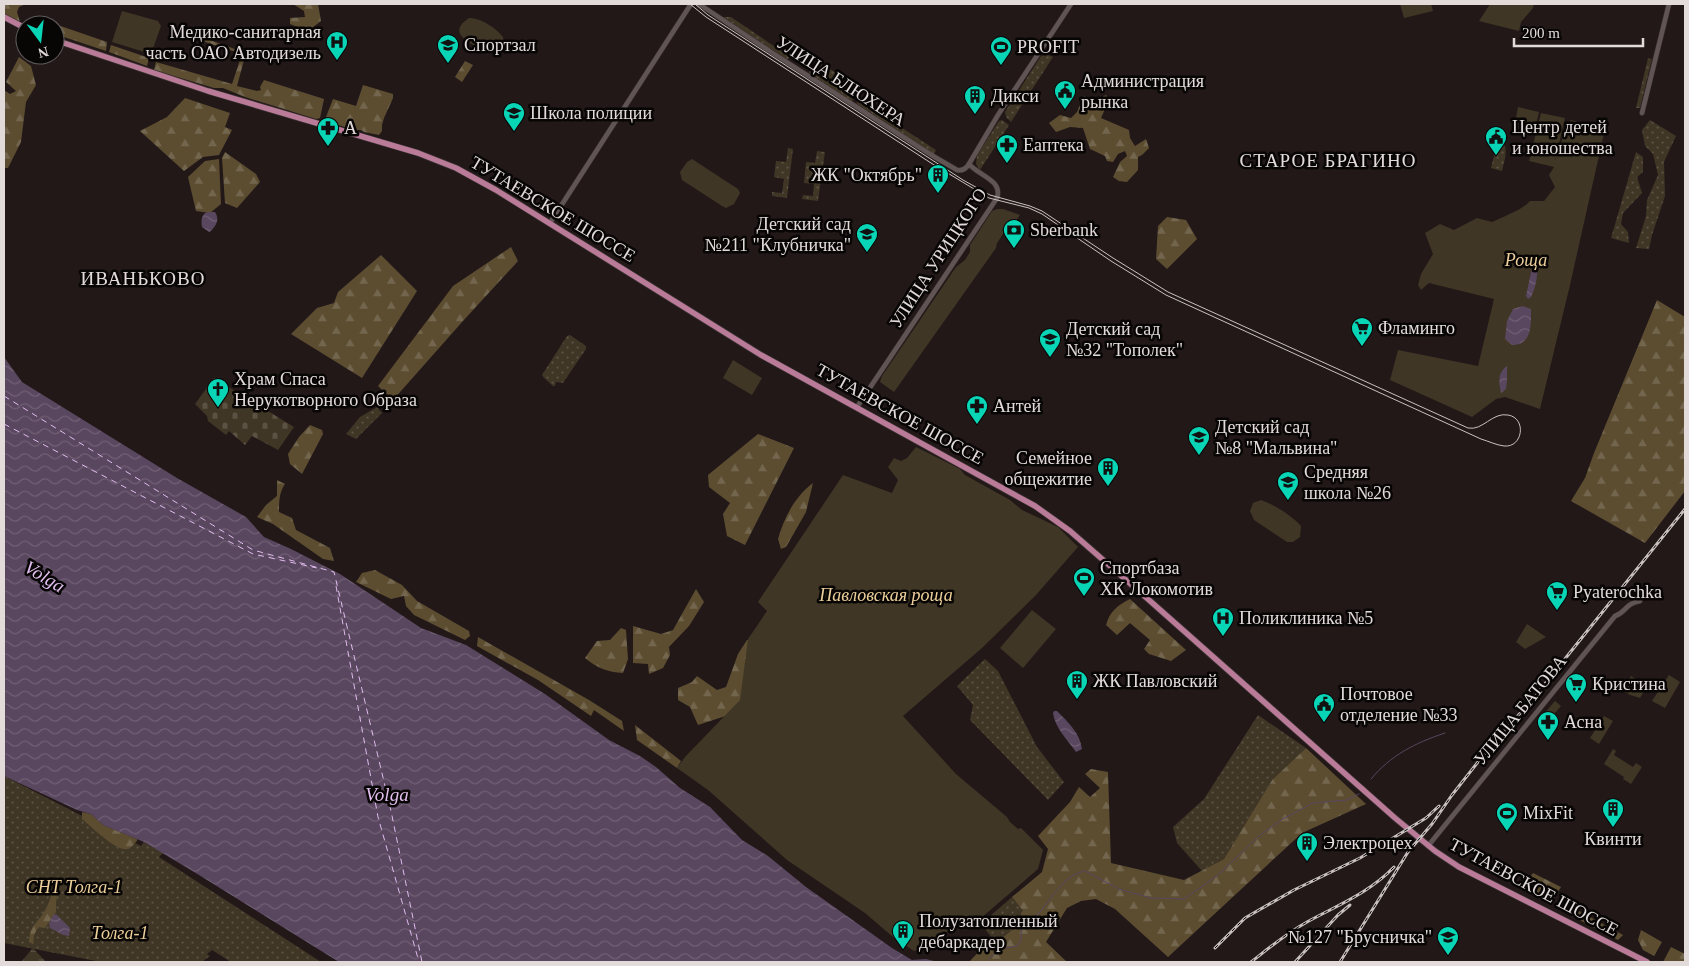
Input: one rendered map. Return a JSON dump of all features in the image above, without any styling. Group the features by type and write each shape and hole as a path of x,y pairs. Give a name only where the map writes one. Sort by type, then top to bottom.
{"main road":[{"name":"ТУТАЕВСКОЕ ШОССЕ","path":"65,43 208,91 389,144 437,160 472,176 761,355 1035,506 1070,532 1444,858 1483,880 1647,962"}],"street":[{"path":"550,223 691,4"},
{"name":"УЛИЦА БЛЮХЕРА","path":"699,4 949,166 961,171 968,168 970,164"},
{"name":"УЛИЦА УРИЦКОГО","path":"857,407 997,198 999,192 997,185 975,170 970,164 998,115 1071,4"},
{"path":"1642,112 1669,4"},
{"name":"УЛИЦА БАТОВА","path":"1428,846 1615,616 1621,614 1630,603 1640,601"}],"green space":[{"path":"4,4 26,4 19,7 15,20 4,14"},
{"path":"293,4 318,4 321,21 308,31 290,24 290,18 305,17 304,11"},
{"path":"1400,4 1431,4 1433,11 1404,18"},
{"path":"1490,4 1534,4 1533,8 1521,22 1519,31 1479,21"},
{"path":"122,11 158,21 161,26 151,54 112,42"},
{"path":"724,17 731,17 790,57 787,60 723,19"},
{"path":"469,18 474,18 488,24 496,30 503,37 502,49 495,52 485,51 462,37 459,30 460,26"},
{"path":"65,28 107,42 106,51 65,37"},
{"path":"207,39 246,53 237,86 257,91 261,90 260,87 264,80 324,99 320,118 316,119 245,97 223,88 214,88 154,70 156,62 232,84 242,54 205,42 204,40"},
{"path":"111,45 149,58 147,66 109,52"},
{"path":"1048,55 1053,57 1011,122 1006,117 1005,112 1041,56"},
{"path":"1648,58 1652,59 1640,108 1636,108"},
{"path":"465,61 473,65 462,82 455,77"},
{"path":"817,61 859,87 854,95 813,67"},
{"path":"15,65 30,65 36,85 26,102 21,142 8,168 4,168 4,90 10,94 16,91 6,82"},
{"path":"811,69 854,97 852,102 808,74"},
{"path":"363,85 393,94 384,118 382,131 379,135 354,130 326,121 333,99 356,106"},
{"path":"1106,95 1109,100 1101,118 1129,130 1130,138 1135,146 1146,139 1149,148 1138,157 1138,170 1127,182 1119,181 1113,177 1120,162 1127,156 1125,151 1118,154 1113,162 1107,161 1105,156 1090,149 1083,128 1070,127 1056,132 1049,123 1060,115 1071,118 1077,112 1084,96 1094,101"},
{"path":"185,98 230,113 225,127 232,130 219,155 203,157 184,171 140,131 167,117"},
{"path":"856,98 936,150 934,154 857,104"},
{"path":"1518,107 1539,112 1534,133 1514,128"},
{"name":"Роща","path":"1541,113 1565,118 1555,161 1567,125 1571,120 1605,129 1570,285 1540,409 1505,397 1496,399 1472,417 1390,380 1398,350 1478,366 1494,299 1429,283 1421,290 1418,285 1421,274 1433,254 1425,233 1440,224 1454,230 1477,218 1492,222 1518,210 1530,201 1544,201 1555,187 1549,175 1554,167 1529,161"},
{"path":"1002,120 1009,125 980,170 976,164 977,155 999,121"},
{"path":"1650,120 1676,136 1664,162 1665,196 1649,249 1636,248 1646,216 1647,200 1658,175 1653,154 1645,146 1642,130"},
{"path":"1497,144 1505,146 1506,149 1502,171 1491,168"},
{"path":"788,148 793,149 787,198 772,196 772,192 782,193 784,179 774,177 776,161 786,162"},
{"path":"817,151 825,152 818,201 802,199 803,195 813,196 814,184 804,183 806,162 815,163"},
{"path":"225,152 256,174 260,182 237,208 225,203 222,158"},
{"path":"1636,152 1643,157 1643,172 1637,177 1642,193 1623,213 1621,224 1628,232 1629,243 1611,238"},
{"path":"219,159 221,204 210,213 196,211 188,177 205,161"},
{"path":"692,159 738,189 740,193 734,204 726,208 682,180 680,172 687,162"},
{"path":"1003,209 1020,215 1013,225 1009,225 997,243 996,248 894,392 880,382 882,376 956,267 965,260 970,252 970,245 992,211"},
{"path":"1167,217 1186,220 1197,239 1167,269 1156,259 1158,226"},
{"path":"511,247 518,261 393,400 378,386 453,286"},
{"path":"381,255 417,291 362,378 291,334 317,308 334,303 338,292"},
{"path":"1657,300 1685,317 1685,491 1645,543 1571,501 1585,478"},
{"path":"570,335 586,346 586,349 563,383 556,382 555,386 553,386 542,375 567,336"},
{"path":"733,360 762,378 752,395 723,378"},
{"path":"214,378 294,427 278,450 252,436 245,445 229,431 226,435 208,421 207,416 195,404"},
{"path":"377,407 382,413 356,439 346,434 360,417"},
{"path":"310,425 322,430 323,434 302,474 290,464 288,454 299,437"},
{"path":"758,434 794,448 745,545 727,536 723,514 730,503 709,487 708,475"},
{"name":"Павловская роща","path":"916,447 960,469 965,475 1010,500 1022,510 1058,527 1078,547 1036,595 982,648 903,716 956,774 1007,817 1018,829 1021,828 1043,850 1038,869 981,918 976,920 963,918 930,946 914,951 893,937 865,913 787,860 708,790 677,768 685,757 740,700 748,639 767,611 758,602 843,475 892,493 898,480 888,467 894,458 901,461 907,458"},
{"path":"277,480 285,484 280,494 279,512 292,518 296,530 330,548 334,561 323,559 273,524 257,517 266,505 277,496"},
{"path":"813,483 806,512 786,547 781,549 778,539 783,523 801,494"},
{"path":"1261,500 1282,511 1297,522 1301,526 1300,537 1293,542 1287,542 1254,520 1250,511 1253,503"},
{"path":"781,569 785,578 778,637 774,658 761,691 750,708 698,725 690,707 678,700 678,688 692,682 697,676 717,690 726,687 738,654 747,640 754,639 769,610 759,601"},
{"path":"375,570 402,585 417,601 469,631 470,636 465,640 414,615 406,606 404,596 391,599 356,582 362,573"},
{"path":"696,589 704,602 689,626 669,647 670,655 663,668 649,674 648,664 633,663 633,626 661,634 673,630"},
{"path":"1130,599 1186,650 1171,661 1149,654 1144,649 1150,640 1130,623 1117,635 1106,625 1115,609"},
{"path":"1032,610 1056,629 1023,668 1000,648"},
{"path":"1527,624 1546,637 1525,649 1516,642"},
{"path":"621,628 626,630 628,659 623,673 603,669 585,658 597,641 610,640"},
{"path":"478,637 589,700 622,721 624,731 594,710 591,716 538,680 477,646"},
{"path":"985,659 998,671 1037,747 1064,782 1048,800 970,720 973,705 957,686"},
{"path":"1669,675 1680,682 1665,708 1652,701"},
{"path":"1631,676 1647,686 1640,698 1622,690"},
{"path":"1555,701 1561,706 1543,727 1537,722"},
{"path":"1258,715 1306,748 1272,780 1224,859 1202,871 1177,843 1173,827 1204,799"},
{"path":"1604,716 1613,721 1599,744 1590,738"},
{"path":"635,725 681,761 677,768 637,740"},
{"path":"1306,748 1366,804 1302,833 1168,957 1115,909 1096,899 1081,901 1067,908 1046,942 1067,962 969,962 992,938 996,943 1024,920 1021,914 1023,911 1012,897 1042,872 1048,849 1038,836 1070,802 1079,787 1090,797 1100,788 1085,774 1091,769 1108,772 1111,863 1184,880 1224,859 1272,780"},
{"path":"1613,749 1616,751 1614,755 1633,767 1636,763 1642,767 1631,784 1604,764"},
{"name":"СНТ Толга-1","path":"4,776 141,846 144,842 163,853 159,857 321,962 231,962 212,950 207,954 210,956 202,962 101,962 4,943"},
{"path":"82,812 91,814 103,825 137,839 137,841 128,849 117,847 82,819"},
{"path":"1533,873 1561,887 1550,904 1521,889"},
{"path":"54,888 56,888 58,893 56,912 45,928 38,927 34,935 33,944 29,942 33,926 45,911"},
{"path":"1012,897 1023,911 1024,920 996,943 981,924"},
{"path":"1570,906 1623,935 1618,940 1566,913"},
{"path":"1641,930 1662,942 1654,956 1643,950 1638,940"},
{"path":"1671,947 1685,954 1685,962 1663,962"},
{"path":"33,948 46,962 21,962"}],"water":[{"path":"207,212 215,212 217,218 216,224 209,232 202,227 203,216"},
{"path":"1536,261 1536,284 1531,297 1528,299 1526,296 1533,263"},
{"path":"1523,306 1531,309 1529,333 1523,342 1512,345 1505,339 1507,321 1513,309"},
{"name":"Volga","path":"4,357 22,382 177,478 246,517 264,537 340,574 421,628 466,645 545,694 609,740 640,756 680,788 710,807 742,840 768,856 806,887 892,948 912,960 926,959 938,962 339,962 144,842 103,825 91,814 77,810 4,776"},
{"path":"1507,366 1506,389 1501,393 1500,375"},
{"path":"1054,711 1057,711 1073,728 1079,738 1082,749 1076,752 1065,738 1056,724"},
{"path":"54,914 70,928 69,936 50,928 49,923"}],"waterway":[{"path":"1371,779 1387,763 1404,751 1445,733"},
{"path":"986,962 1001,949 1014,947 1019,944 1024,924 1038,914 1058,888 1077,874 1085,871 1119,889 1151,898 1184,899 1218,875 1259,836 1281,820 1313,803 1347,800 1359,794"}],"ferry route":[{"path":"4,396 253,550 334,572 391,811 422,962"},
{"path":"4,424 253,554 317,568"},
{"path":"336,586 378,817 419,962"}],"tram line":[{"path":"690,4 706,17 931,163 989,198 1029,208 1042,214 1111,261 1166,295 1481,439 1504,446 1510,445 1519,438 1520,427 1514,417 1508,415 1497,416 1478,427 1468,428 1168,292 1042,211 990,195 963,180 708,15 695,4"}],"railway":[{"path":"1340,962 1408,852 1432,824 1489,748 1532,700 1685,509"},
{"path":"1215,948 1245,918 1294,890 1360,858 1426,818 1439,806"},
{"path":"1251,962 1300,926 1364,891 1394,867"},
{"path":"1295,962 1338,915 1350,905"}],"place":[{"name":"Медико-санитарная часть ОАО Автодизель","path":"337,61"},
{"name":"Спортзал","path":"448,64"},
{"name":"PROFIT","path":"1001,66"},
{"name":"Администрация рынка","path":"1065,110"},
{"name":"Дикси","path":"975,115"},
{"name":"Школа полиции","path":"514,132"},
{"name":"А","path":"328,147"},
{"name":"Центр детей и юношества","path":"1496,156"},
{"name":"Еаптека","path":"1007,164"},
{"name":"ЖК \"Октябрь\"","path":"938,194"},
{"name":"Sberbank","path":"1014,249"},
{"name":"Детский сад №211 \"Клубничка\"","path":"867,253"},
{"name":"Фламинго","path":"1362,347"},
{"name":"Детский сад №32 \"Тополек\"","path":"1050,358"},
{"name":"Храм Спаса Нерукотворного Образа","path":"218,408"},
{"name":"Антей","path":"977,425"},
{"name":"Детский сад №8 \"Мальвина\"","path":"1199,456"},
{"name":"Семейное общежитие","path":"1108,487"},
{"name":"Средняя школа №26","path":"1288,501"},
{"name":"Спортбаза ХК Локомотив","path":"1084,597"},
{"name":"Pyaterochka","path":"1557,611"},
{"name":"Поликлиника №5","path":"1223,637"},
{"name":"ЖК Павловский","path":"1077,700"},
{"name":"Кристина","path":"1576,703"},
{"name":"Почтовое отделение №33","path":"1324,723"},
{"name":"Асна","path":"1548,741"},
{"name":"Квинти","path":"1613,828"},
{"name":"MixFit","path":"1507,832"},
{"name":"Электроцех","path":"1307,862"},
{"name":"Полузатопленный дебаркадер","path":"903,950"},
{"name":"№127 \"Брусничка\"","path":"1448,956"}],"district":[{"name":"СТАРОЕ БРАГИНО","path":"1328,160"},
{"name":"ИВАНЬКОВО","path":"143,278"}],"park label":[{"name":"Толга-1","path":"120,933"}]}
